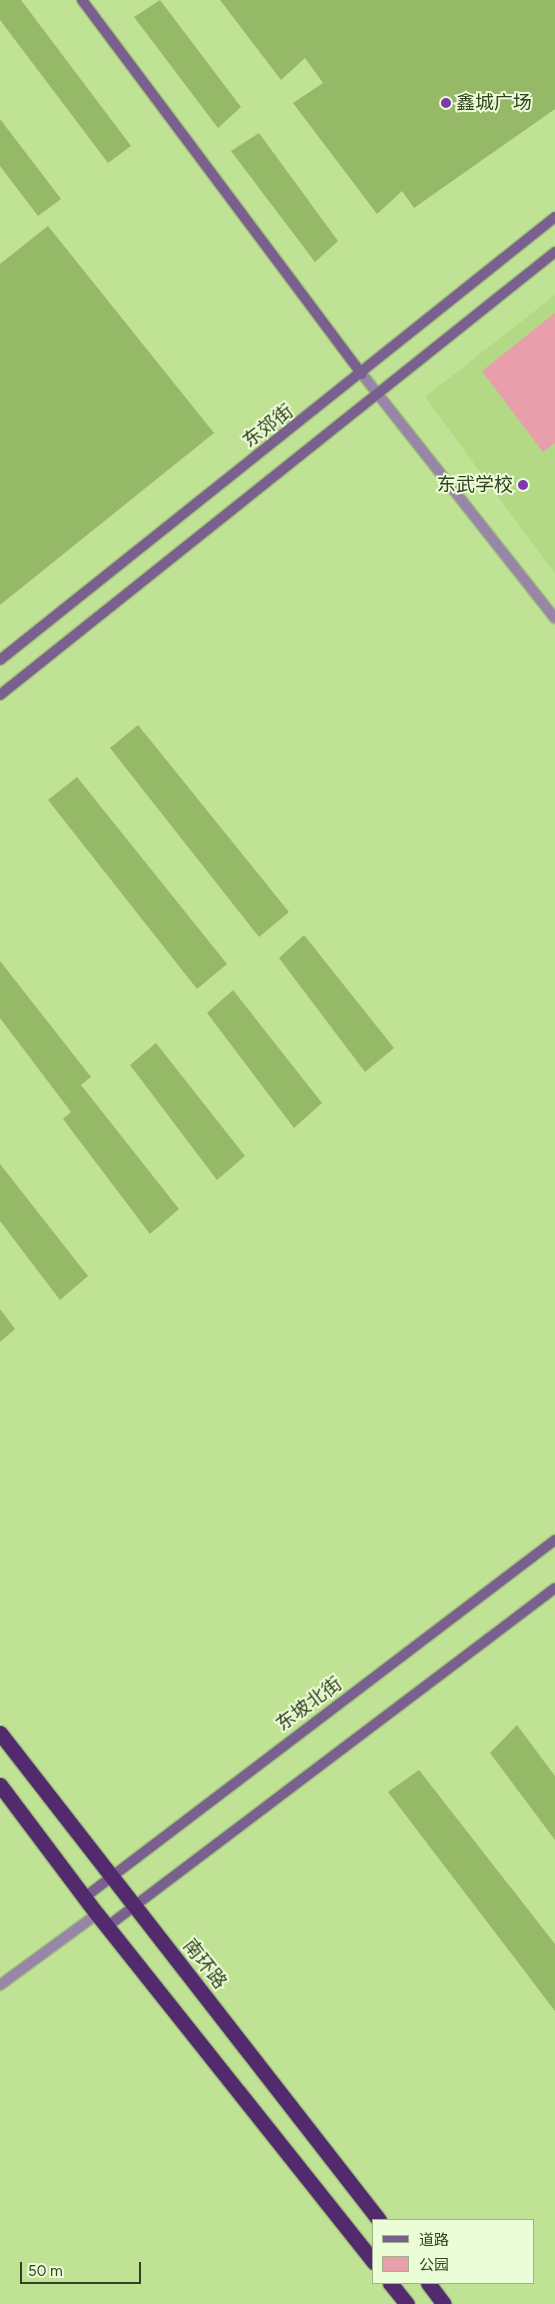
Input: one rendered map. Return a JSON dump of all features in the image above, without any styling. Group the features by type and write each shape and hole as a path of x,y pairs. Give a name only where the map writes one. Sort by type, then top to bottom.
{"highway":[{"name":"南环路","path":"0,1733 378,2219"},
{"path":"0,1784 97,1914 372,2259"},
{"path":"391,2284 407,2304"},
{"path":"429,2284 444,2304"}],"main road":[{"path":"82,0 362,374"},
{"name":"东郊街","path":"0,660 362,374 555,217"},
{"path":"0,695 555,252"},
{"name":"东坡北街","path":"85,1897 555,1540"},
{"path":"108,1926 555,1588"}],"street":[{"path":"362,374 379,393 555,618"},
{"path":"0,1986 97,1914"}],"shaded area":[{"name":"东武学校","path":"555,295 555,574 425,397"}],"green space":[{"path":"555,313 555,443 543,452 482,371"}],"building":[{"path":"0,0 21,0 131,146 108,163 0,20"},
{"path":"160,0 241,107 218,128 134,17"},
{"name":"鑫城广场","path":"220,0 555,0 555,109 414,208 402,191 377,214 293,103 323,83 305,58 281,80"},
{"path":"0,119 61,199 38,216 0,166"},
{"path":"259,133 338,241 315,262 231,151"},
{"path":"48,226 214,433 0,605 0,264"},
{"path":"138,725 289,912 259,937 110,748"},
{"path":"77,777 227,964 197,989 48,800"},
{"path":"304,935 394,1048 365,1072 279,958"},
{"path":"0,961 91,1077 81,1085 179,1209 150,1234 63,1119 71,1112 0,1018"},
{"path":"233,990 322,1103 294,1128 207,1013"},
{"path":"156,1043 245,1156 217,1180 130,1065"},
{"path":"0,1164 88,1276 60,1300 0,1221"},
{"path":"0,1309 15,1329 0,1342"},
{"path":"517,1725 555,1776 555,1840 490,1753"},
{"path":"419,1770 555,1944 555,2011 388,1792"}],"place":[{"name":"鑫城广场","path":"446,103"},
{"name":"东武学校","path":"523,485"}]}
